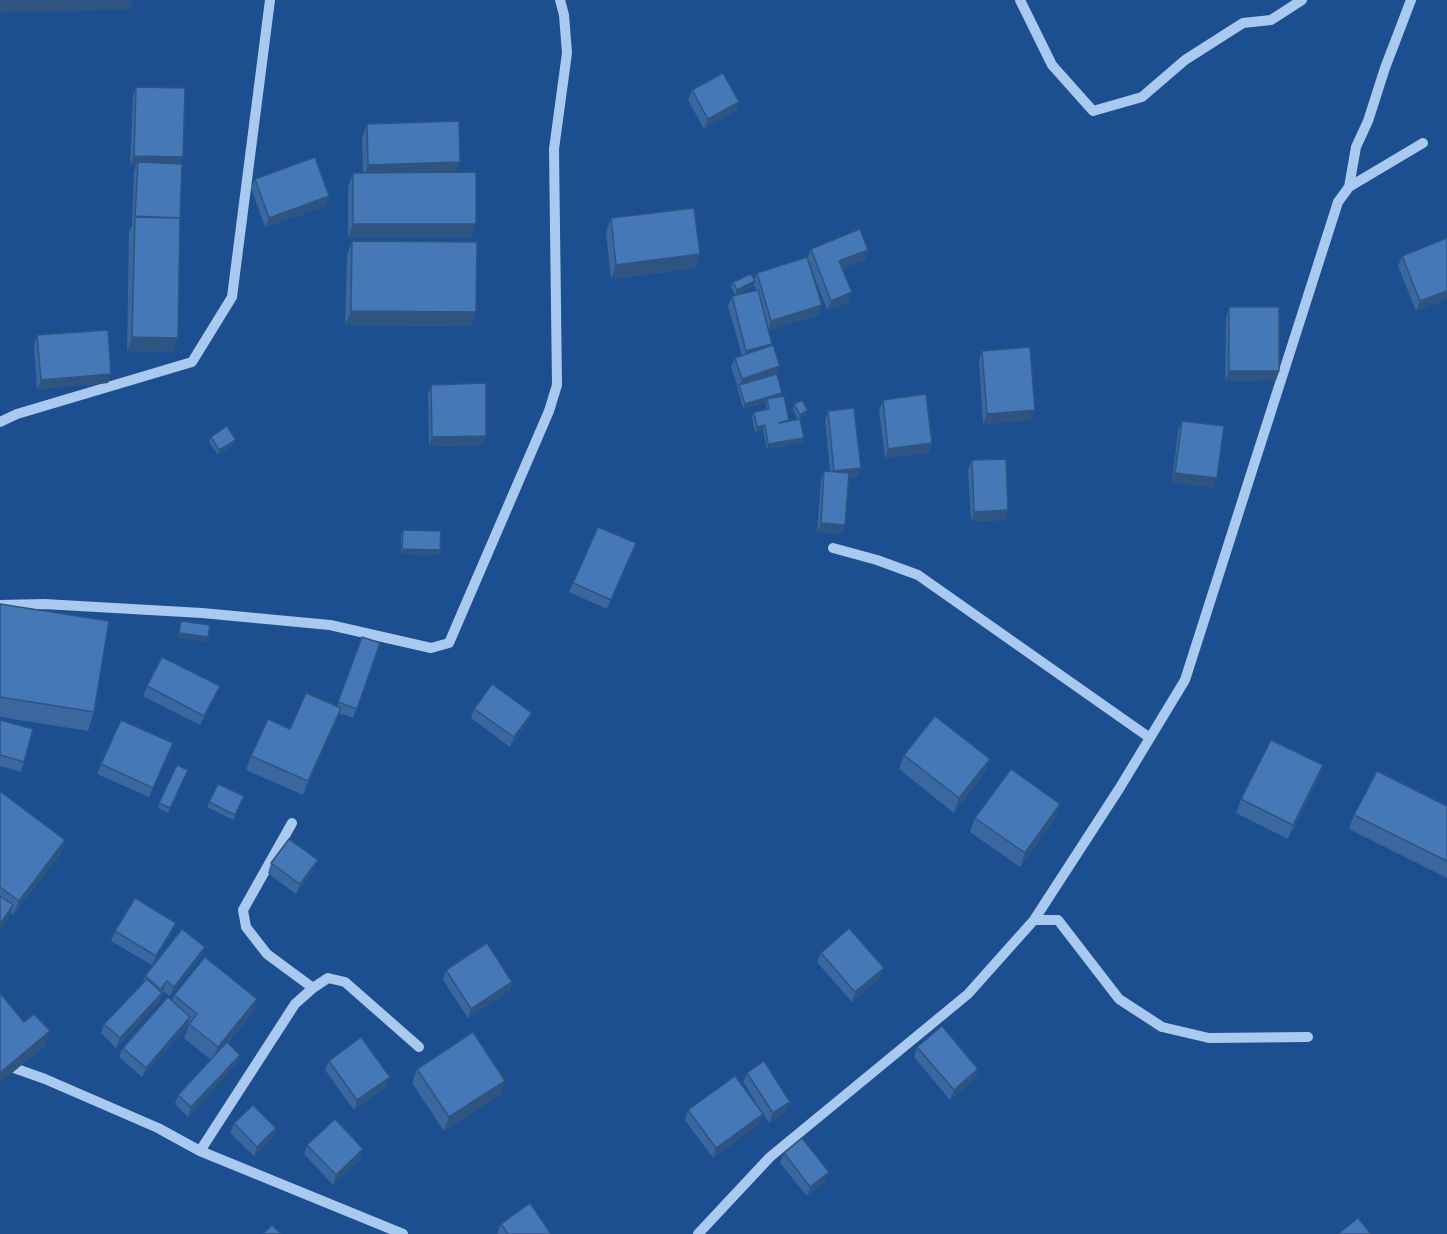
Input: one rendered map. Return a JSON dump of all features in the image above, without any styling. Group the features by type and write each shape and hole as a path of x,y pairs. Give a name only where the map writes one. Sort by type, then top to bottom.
{"street":[{"path":"0,422 17,414 192,362 232,297 270,0"},
{"path":"0,605 44,604 202,613 330,625 431,648 449,643 549,411 557,385 554,148 567,53 564,15 560,0"},
{"path":"1020,0 1052,65 1093,111 1142,97 1185,60 1244,23 1270,20 1302,0"},
{"path":"1349,187 1356,147 1368,121 1384,68 1411,0"},
{"path":"698,1234 770,1157 968,994 1034,920 1119,789 1185,680 1338,202 1349,187 1423,143"},
{"path":"833,548 877,560 918,575 1150,738"},
{"path":"292,823 243,910 246,927 267,954 313,988"},
{"path":"1034,920 1058,920 1119,999 1161,1027 1209,1038 1308,1037"},
{"path":"200,1151 295,1004 328,978 345,982 419,1047"},
{"path":"0,1063 45,1079 158,1128 200,1151 403,1234"}],"building":[{"path":"723,73 739,102 708,119 692,90"},
{"path":"136,87 185,88 183,157 134,156"},
{"path":"459,121 460,162 368,165 367,124"},
{"path":"315,157 329,196 269,218 255,179"},
{"path":"138,162 182,164 180,218 135,216"},
{"path":"476,172 476,224 353,224 353,173"},
{"path":"694,208 700,254 616,265 611,218"},
{"path":"135,217 180,218 178,338 132,337"},
{"path":"860,229 868,250 839,261 852,292 831,301 811,249"},
{"path":"1447,238 1447,291 1420,301 1402,256"},
{"path":"352,241 477,242 476,312 351,311"},
{"path":"807,257 822,305 771,321 757,273"},
{"path":"751,274 755,281 737,290 733,282"},
{"path":"758,290 772,344 746,351 732,296"},
{"path":"1229,307 1279,307 1279,371 1229,371"},
{"path":"108,330 111,374 41,380 37,335"},
{"path":"773,345 780,366 742,379 735,358"},
{"path":"1030,347 1035,410 987,414 982,351"},
{"path":"777,374 782,393 745,404 739,385"},
{"path":"486,383 486,436 432,437 431,385"},
{"path":"926,394 932,443 888,449 883,400"},
{"path":"784,396 789,420 779,423 800,419 804,438 768,444 765,425 757,427 754,412 769,409 767,399"},
{"path":"802,400 808,410 800,415 794,404"},
{"path":"854,408 861,468 834,471 828,411"},
{"path":"1182,421 1224,426 1217,478 1175,473"},
{"path":"227,426 236,440 219,450 211,437"},
{"path":"1006,459 1008,510 974,512 972,460"},
{"path":"824,471 849,473 845,525 821,523"},
{"path":"598,527 636,543 611,600 573,583"},
{"path":"403,530 441,531 440,550 402,549"},
{"path":"0,604 109,621 94,712 0,697"},
{"path":"181,621 210,625 208,637 179,633"},
{"path":"362,637 380,643 357,709 338,702"},
{"path":"162,657 220,686 204,716 147,686"},
{"path":"492,684 532,713 514,737 474,709"},
{"path":"306,693 341,708 308,781 251,756 268,719 290,729"},
{"path":"935,716 990,759 959,798 904,755"},
{"path":"0,720 33,729 24,762 0,755"},
{"path":"121,720 173,743 153,788 101,764"},
{"path":"1271,740 1323,765 1293,825 1241,799"},
{"path":"177,765 188,770 170,808 159,803"},
{"path":"1011,769 1060,804 1025,853 975,818"},
{"path":"1377,771 1447,806 1447,861 1354,815"},
{"path":"218,784 244,796 235,815 209,802"},
{"path":"1,792 65,840 19,901 0,887"},
{"path":"289,839 318,860 300,884 271,863"},
{"path":"0,896 13,905 0,924"},
{"path":"135,898 176,923 156,956 115,931"},
{"path":"849,928 884,968 855,992 821,953"},
{"path":"182,929 205,947 174,987 167,981 161,989 145,976"},
{"path":"487,943 512,982 471,1009 446,970"},
{"path":"205,957 257,999 218,1047 189,1024 197,1014 174,995"},
{"path":"147,979 162,993 120,1038 104,1024"},
{"path":"0,993 24,1022 34,1014 50,1031 0,1073"},
{"path":"168,997 190,1017 146,1068 123,1048"},
{"path":"942,1026 978,1069 954,1090 917,1047"},
{"path":"473,1032 505,1081 449,1117 417,1069"},
{"path":"361,1037 390,1077 357,1100 329,1061"},
{"path":"227,1042 240,1055 191,1107 178,1095"},
{"path":"764,1061 790,1102 773,1113 747,1073"},
{"path":"735,1076 763,1114 716,1148 688,1110"},
{"path":"253,1105 276,1128 257,1147 234,1123"},
{"path":"335,1119 363,1149 336,1175 307,1145"},
{"path":"802,1138 829,1172 810,1187 784,1153"},
{"path":"530,1203 551,1234 508,1234 501,1224"},
{"path":"1358,1218 1371,1234 1338,1234"},
{"path":"272,1225 281,1234 263,1234"}]}
